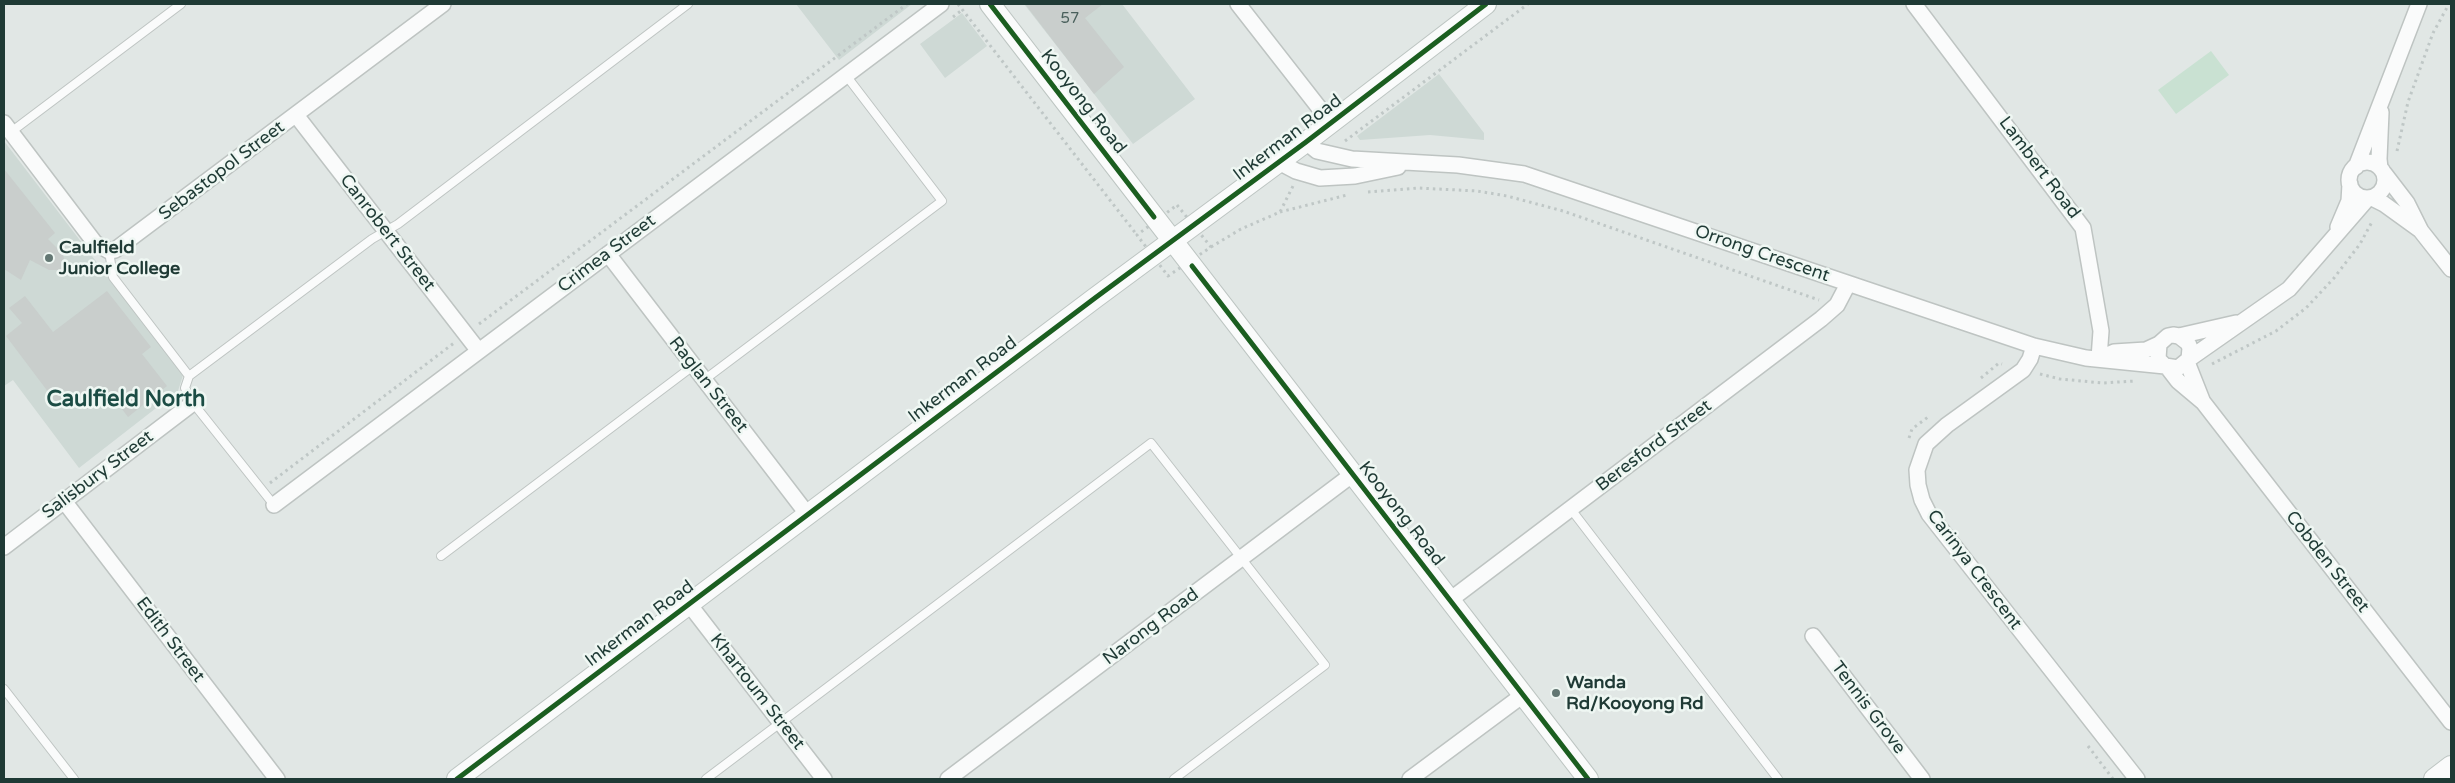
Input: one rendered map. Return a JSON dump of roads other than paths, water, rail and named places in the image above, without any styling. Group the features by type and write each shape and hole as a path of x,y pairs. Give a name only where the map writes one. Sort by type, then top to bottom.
{"street":[{"name":"Sebastopol Street","path":"109,252 121,247 443,4"},
{"name":"Crimea Street","path":"274,505 845,74 941,4"},
{"name":"Kooyong Road","path":"990,4 1588,779"},
{"path":"1238,4 1331,123"},
{"name":"Inkerman Road","path":"457,779 1280,162 1486,4"},
{"name":"Lambert Road","path":"1914,4 2083,228 2101,331 2099,358"},
{"path":"2334,237 2349,201 2352,172 2382,101 2400,49 2419,4"},
{"path":"2244,321 2179,336 2168,336 2159,344 2158,359 2166,367 2178,368 2188,364 2289,289 2334,237 2382,191 2385,174 2379,139 2382,101"},
{"name":"Canrobert Street","path":"296,115 478,350"},
{"path":"7,128 95,243 109,252"},
{"name":"Orrong Crescent","path":"1306,142 1327,154 1352,159 1492,168 1551,181 2034,346 2070,355 2166,367"},
{"name":"Orrong Crescent","path":"1280,162 1305,175 1333,178 1422,163"},
{"path":"2356,166 2368,162 2385,174 2407,203 2421,231 2451,269"},
{"path":"2350,184 2358,196 2374,199 2421,231"},
{"name":"Raglan Street","path":"608,254 808,514"},
{"name":"Beresford Street","path":"1450,600 1837,305 1848,284"},
{"path":"2179,336 2184,339 2190,348 2188,364"},
{"name":"Orrong Crescent","path":"2099,358 2114,352 2146,350 2159,344"},
{"name":"Carinya Crescent","path":"2034,346 2030,359 2023,370 1947,425 1926,444 1917,470 1922,500 1929,514 2137,779"},
{"name":"Cobden Street","path":"2188,364 2203,402"},
{"name":"Cobden Street","path":"2166,367 2178,382 2203,402 2451,722"},
{"name":"Salisbury Street","path":"4,547 193,403"},
{"name":"Narong Road","path":"948,779 1353,474"},
{"name":"Edith Street","path":"64,501 277,779"},
{"name":"Khartoum Street","path":"689,604 824,779"},
{"name":"Tennis Grove","path":"1813,636 1922,779"},
{"path":"1410,779 1523,695"},
{"path":"2434,779 2451,766"}],"lane":[{"path":"7,128 181,4"},
{"path":"274,505 193,403 185,388 189,376 372,239 398,224 688,4"},
{"path":"704,380 942,200 845,74"},
{"path":"109,252 114,277 189,376"},
{"path":"441,556 693,366"},
{"path":"706,779 1151,443 1325,665 1174,779"},
{"path":"1570,508 1778,779"},
{"path":"4,689 74,779"}],"place":[{"name":"Caulfield Junior College","path":"49,258"},
{"name":"Wanda Rd/Kooyong Rd","path":"1556,693"}],"district":[{"name":"Caulfield North","path":"126,400"}]}
